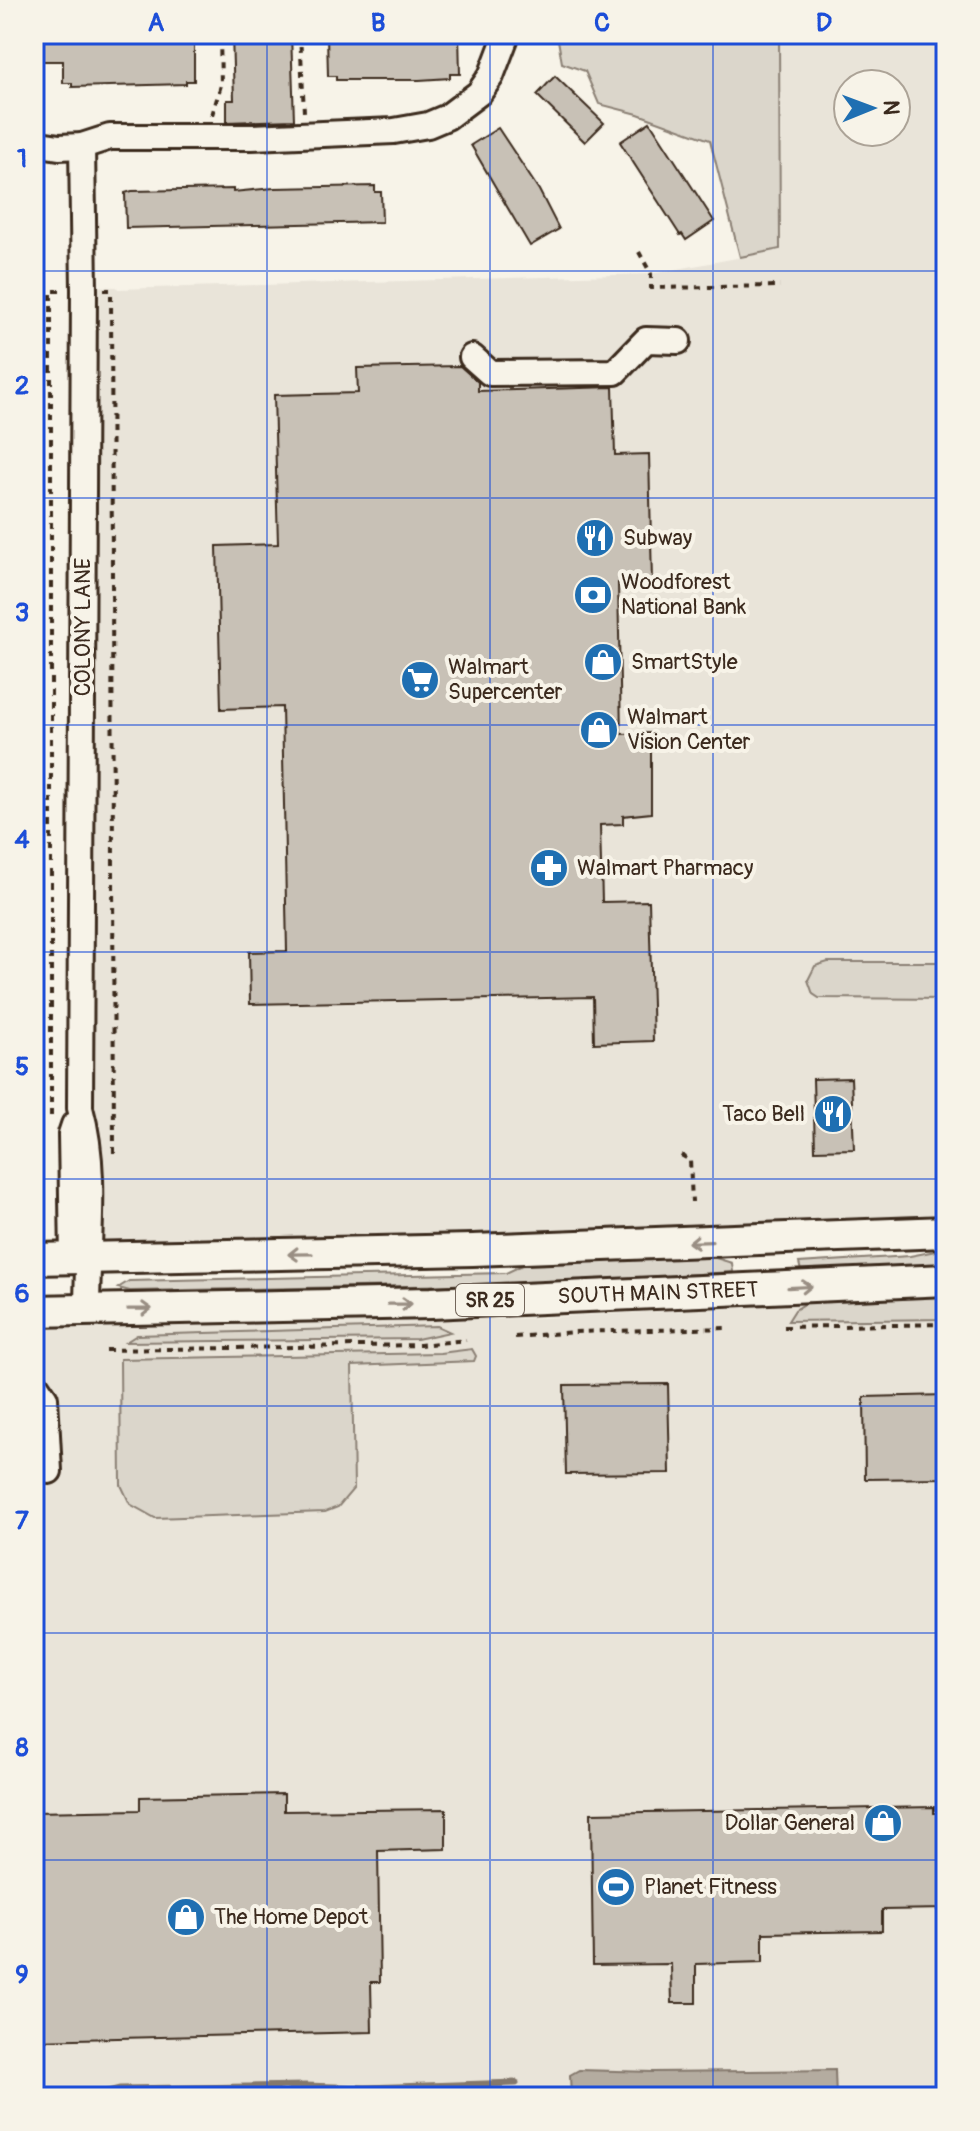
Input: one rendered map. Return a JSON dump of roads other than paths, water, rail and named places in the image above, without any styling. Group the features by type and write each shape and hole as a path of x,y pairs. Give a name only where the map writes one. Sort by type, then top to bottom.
{"main road":[{"path":"34,1259 488,1250 946,1232"},
{"name":"SOUTH MAIN STREET","path":"34,1311 431,1303 946,1280"}],"street":[{"path":"34,143 59,147 82,146 110,137 394,131 428,125 447,117 479,93 491,76 507,34"},
{"name":"COLONY LANE","path":"82,146 80,1108 87,1134 90,1212 80,1258 87,1310"},
{"path":"472,357 490,373 615,372 646,340 678,341"},
{"path":"34,1382 45,1398 49,1471"}],"waterway":[{"path":"88,2097 120,2089 365,2088 516,2083"}],"place":[{"name":"Subway","path":"595,538"},
{"name":"Woodforest National Bank","path":"593,595"},
{"name":"SmartStyle","path":"603,662"},
{"name":"Walmart Supercenter","path":"420,680"},
{"name":"Walmart Vision Center","path":"599,730"},
{"name":"Walmart Pharmacy","path":"549,868"},
{"name":"Taco Bell","path":"833,1114"},
{"name":"Dollar General","path":"883,1823"},
{"name":"Planet Fitness","path":"616,1887"},
{"name":"The Home Depot","path":"186,1917"}]}
